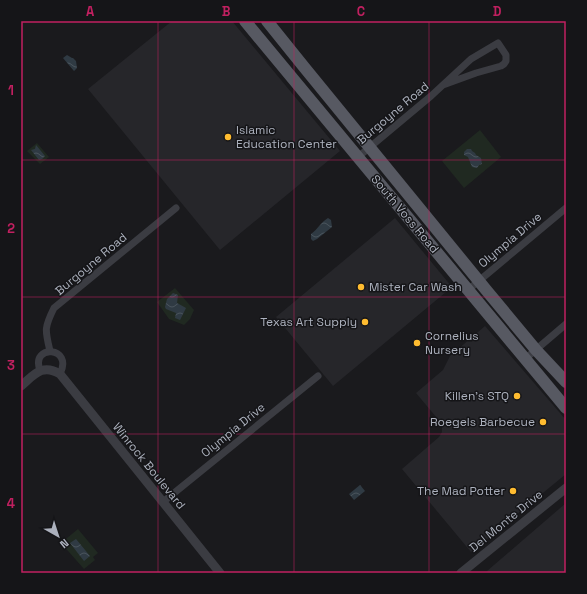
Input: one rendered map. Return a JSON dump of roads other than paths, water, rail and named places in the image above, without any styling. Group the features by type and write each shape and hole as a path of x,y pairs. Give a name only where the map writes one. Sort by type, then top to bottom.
{"main road":[{"name":"South Voss Road","path":"244,21 566,408"},
{"name":"South Voss Road","path":"267,21 478,281 536,350 566,382"},
{"path":"292,77 304,68"}],"street":[{"name":"Burgoyne Road","path":"358,157 432,96 443,85 470,59 498,43 505,52 507,58 501,66 443,85"},
{"name":"Burgoyne Road","path":"50,351 46,335 46,324 54,308 176,208"},
{"name":"Olympia Drive","path":"468,290 566,208"},
{"path":"524,359 566,324"},
{"path":"21,386 40,370 54,370 60,374 63,367 63,360 60,354 50,351 43,353 39,358 38,364 40,370"},
{"name":"Winrock Boulevard","path":"60,374 220,573"},
{"name":"Olympia Drive","path":"162,502 318,376"},
{"name":"Del Monte Drive","path":"461,573 566,488"}],"water":[{"path":"67,55 76,61 77,68 74,71 63,58"},
{"path":"36,145 45,156 39,160 31,150 35,149"},
{"path":"467,149 471,149 481,158 482,164 477,168 472,167 468,157 464,155 464,152"},
{"path":"328,218 331,220 332,227 313,241 311,239 311,234 323,221"},
{"path":"173,293 178,295 177,303 186,308 180,320 175,318 176,313 166,309 165,307 167,299"},
{"path":"360,485 365,491 354,500 349,494"},
{"path":"76,539 90,556 84,561 70,543"}],"place":[{"name":"Islamic Education Center","path":"228,137"},
{"name":"Mister Car Wash","path":"361,287"},
{"name":"Texas Art Supply","path":"365,322"},
{"name":"Cornelius Nursery","path":"417,343"},
{"name":"Killen’s STQ","path":"517,396"},
{"name":"Roegels Barbecue","path":"543,422"},
{"name":"The Mad Potter","path":"513,491"}]}
